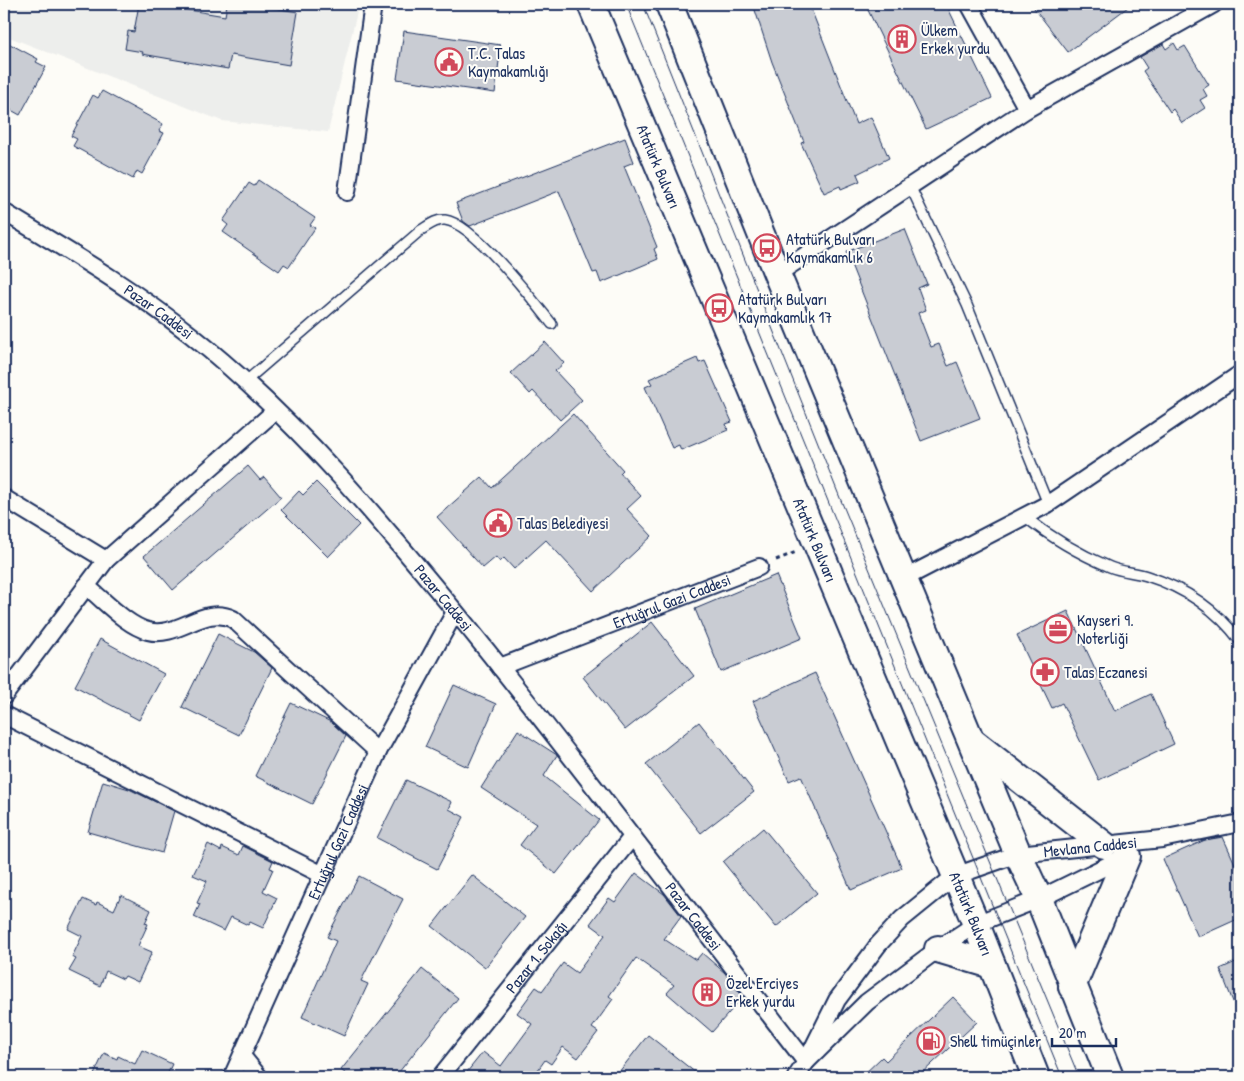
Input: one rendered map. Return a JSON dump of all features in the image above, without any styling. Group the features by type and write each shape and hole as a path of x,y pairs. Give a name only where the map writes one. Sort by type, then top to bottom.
{"main road":[{"path":"575,4 602,32"},
{"name":"Atatürk Bulvarı","path":"591,4 976,924 1036,1077"},
{"path":"672,6 777,274 970,740 1039,899 1072,988 1110,1077"},
{"path":"970,740 1115,850 1072,988"},
{"path":"938,949 992,965"}],"street":[{"path":"347,192 373,4"},
{"path":"969,4 1027,110"},
{"path":"777,274 1027,110 1214,4"},
{"name":"Pazar Caddesi","path":"4,212 105,273 193,337 275,411 353,493 456,612 500,667 806,1062"},
{"path":"903,579 1048,504 1240,374"},
{"path":"4,696 106,560 275,411"},
{"path":"4,498 106,560"},
{"name":"Ertuğrul Gazi Caddesi","path":"500,667 759,567"},
{"path":"86,586 132,623 151,632 168,630 211,614 219,614 233,619 378,752"},
{"name":"Ertuğrul Gazi Caddesi","path":"232,1077 378,752 456,612"},
{"path":"4,715 323,874"},
{"name":"Mevlana Caddesi","path":"806,1062 837,1000 878,945 902,919 955,876 1018,854 1115,850 1240,823"},
{"name":"Pazar 1. Sokağı","path":"440,1077 632,837"},
{"name":"Mevlana Caddesi","path":"806,1062 867,1002 938,949 976,924 1039,899 1115,850 1162,839"},
{"path":"242,1056 260,1077"},
{"path":"796,1077 806,1062"}],"lane":[{"path":"910,186 967,305 1048,504"},
{"path":"245,382 421,230 433,223 444,220 457,223 482,244 552,324"},
{"path":"1024,516 1047,534 1094,560 1112,568 1162,581 1190,594 1227,623 1240,641"}],"path":[{"path":"759,567 817,543"}],"shaded area":[{"path":"4,4 359,4 328,132 222,121 4,35"}],"building":[{"path":"139,4 153,4 225,16 227,4 249,4 298,12 289,65 231,55 228,69 142,54 143,52 125,49 128,31 134,32"},
{"path":"753,4 809,4 856,124 871,117 889,158 857,174 860,181 841,189 840,186 824,193 801,143 804,142 772,62"},
{"path":"865,4 946,4 992,98 926,129"},
{"path":"1031,4 1132,4 1068,52"},
{"name":"T.C. Talas Kaymakamlığı","path":"404,31 501,45 495,93 397,79"},
{"path":"1174,43 1178,50 1185,46 1209,85 1203,89 1207,96 1200,100 1205,108 1182,123 1173,109 1170,112 1143,71 1147,68 1140,57 1163,44 1166,49"},
{"path":"10,44 38,59 36,62 46,67 20,115 4,106 4,55"},
{"path":"102,91 163,124 159,131 164,133 142,174 137,171 133,179 73,146 77,139 71,136 93,95 98,98"},
{"path":"625,138 634,162 624,166 657,247 654,249 658,259 601,283 597,272 593,273 559,191 470,226 463,221 456,203"},
{"path":"258,180 315,218 310,225 315,228 289,267 284,264 279,271 223,232 228,225 223,221 249,183 254,186"},
{"path":"905,229 927,284 918,288 926,310 918,313 931,347 939,344 948,366 957,362 980,418 921,441 846,252"},
{"path":"545,342 564,363 555,371 582,400 560,420 533,391 530,394 511,373"},
{"path":"697,358 699,363 705,361 732,422 726,424 728,430 681,450 679,445 672,448 645,387 652,384 649,379"},
{"path":"573,414 623,470 620,473 641,496 627,509 652,536 593,591 546,540 514,569 504,558 500,562 496,557 483,568 437,517 482,477 492,488"},
{"path":"248,466 260,480 264,477 281,497 173,590 144,556"},
{"path":"316,482 359,525 328,557 281,510 299,491 303,495"},
{"path":"776,575 802,638 721,672 695,609"},
{"path":"1068,611 1115,711 1151,694 1174,744 1099,780 1062,703 1052,708 1017,635"},
{"path":"652,622 694,676 625,730 583,677"},
{"path":"218,634 254,652 272,668 239,735 182,707"},
{"path":"100,639 164,674 139,720 75,686"},
{"path":"815,673 902,868 851,890 801,776 789,781 753,701"},
{"path":"454,685 496,704 468,767 425,747"},
{"path":"291,703 331,722 346,736 312,804 255,776"},
{"path":"699,722 754,792 701,833 646,764"},
{"path":"518,730 557,755 544,776 599,820 556,874 520,845 536,824 481,788"},
{"path":"406,780 452,802 449,809 464,817 437,869 377,838"},
{"path":"103,781 129,789 174,811 162,853 88,832"},
{"path":"763,828 817,893 776,927 723,862"},
{"path":"1223,837 1240,875 1240,918 1198,937 1163,859 1205,840"},
{"path":"208,844 221,851 222,847 239,855 243,846 273,861 270,868 273,869 263,891 277,898 263,928 250,922 248,925 231,917 224,931 194,917 200,904 197,903 207,881 193,875"},
{"path":"636,873 664,894 681,916 664,939 696,960 702,953 725,973 743,997 712,1032 667,993 674,985 636,958 609,996 613,999 592,1028 598,1032 578,1058 563,1047 551,1064 545,1060 533,1077 463,1077 483,1052 501,1066 532,1024 517,1013 536,987 542,991 563,963 577,973 605,935 590,924 609,898 615,902"},
{"path":"472,875 525,917 485,968 432,926"},
{"path":"359,876 403,899 361,981 368,984 344,1036 302,1017 336,941 327,937"},
{"path":"121,895 151,910 145,923 148,924 138,946 152,952 138,982 125,976 123,979 106,971 100,986 69,971 76,959 72,957 82,936 68,929 83,899 96,905 97,902 114,910"},
{"path":"1240,960 1240,1017 1239,1017 1220,969"},
{"path":"422,969 458,998 395,1077 350,1077 341,1070"},
{"path":"953,997 977,1022 918,1077 861,1077 882,1057 886,1061"},
{"path":"648,1035 701,1077 615,1077"},
{"path":"142,1050 172,1064 166,1077 93,1077 104,1053 117,1059 118,1056 135,1064"}],"tram line":[{"path":"626,4 1062,1077"},
{"path":"643,4 840,498 1079,1077"}],"place":[{"name":"Ülkem Erkek yurdu","path":"902,39"},
{"name":"T.C. Talas Kaymakamlığı","path":"449,62"},
{"name":"Atatürk Bulvarı Kaymakamlık 6","path":"767,248"},
{"name":"Atatürk Bulvarı Kaymakamlık 17","path":"719,308"},
{"name":"Talas Belediyesi","path":"498,523"},
{"name":"Kayseri 9. Noterliği","path":"1058,629"},
{"name":"Talas Eczanesi","path":"1045,672"},
{"name":"Özel Erciyes Erkek yurdu","path":"707,992"},
{"name":"Shell timüçinler","path":"931,1041"}]}
